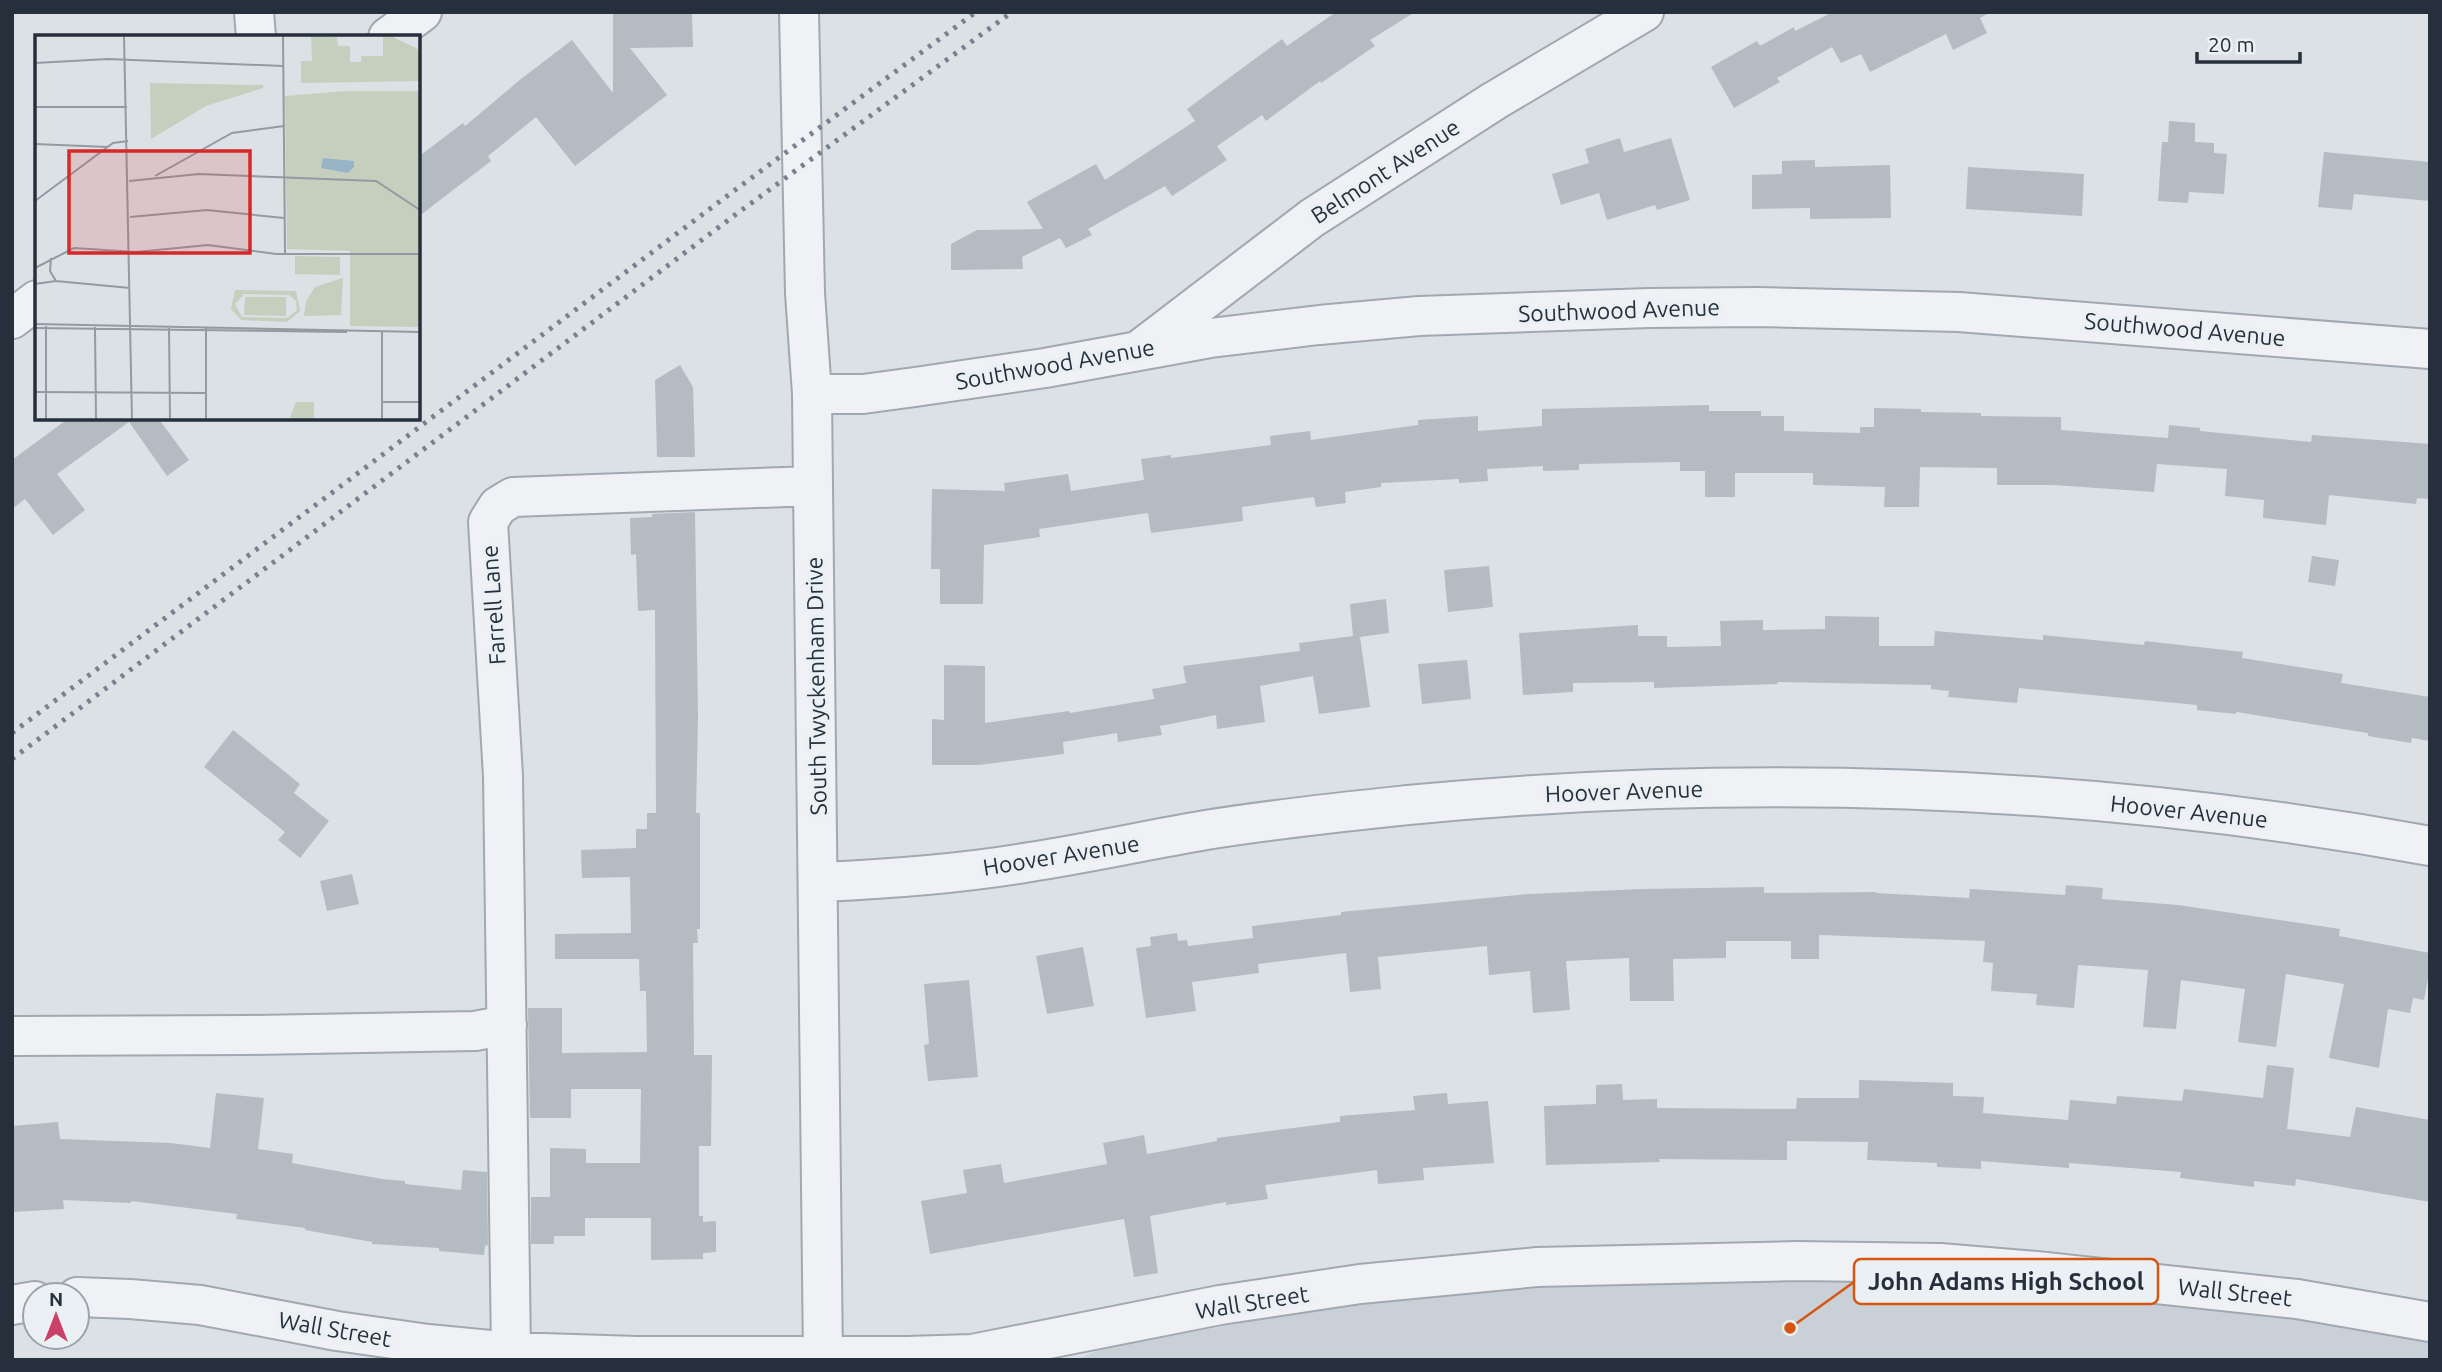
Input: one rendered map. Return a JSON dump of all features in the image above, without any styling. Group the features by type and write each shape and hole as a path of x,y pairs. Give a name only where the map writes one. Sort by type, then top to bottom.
{"street":[{"path":"254,12 256,35"},
{"path":"391,35 422,12"},
{"name":"South Twyckenham Drive","path":"799,12 805,293 812,394 820,883 823,1358"},
{"name":"Belmont Avenue","path":"1139,350 1312,218 1494,101 1644,12"},
{"path":"12,319 35,302"},
{"name":"Southwood Avenue","path":"812,394 863,394 1305,326 1419,316 1743,307 1959,312 2430,349"},
{"name":"Farrell Lane","path":"511,1352 503,776 488,522 498,506 513,498 813,486"},
{"name":"Hoover Avenue","path":"820,883 1027,863 1207,830 1370,809 1646,789 1859,787 2022,794 2236,814 2430,846"},
{"path":"12,1035 248,1035 461,1031 507,1025"},
{"name":"Wall Street","path":"91,1297 200,1305 337,1331 511,1352 823,1358 972,1354 1220,1306 1360,1284 1537,1268 1694,1262 1875,1262 2036,1271 2297,1298 2430,1322"}],"shaded area":[{"path":"1657,1281 1927,1281 1996,1285 2309,1318 2430,1339 2430,1360 1076,1360 1103,1348 1284,1315 1382,1301"}],"building":[{"path":"613,12 692,12 693,47 630,48 667,95 575,166 536,117 488,156 491,161 420,215 420,155 463,123 465,126 572,40 613,93"},
{"path":"1336,12 1415,12 1370,40 1375,46 1321,83 1320,81 1266,121 1262,115 1217,146 1227,160 1172,196 1165,186 1088,229 1092,235 1066,248 1060,238 1022,257 1023,269 951,270 951,244 977,230 1043,229 1027,202 1096,164 1105,180 1195,121 1187,109 1282,39 1287,46"},
{"path":"1833,12 1991,12 1980,18 1987,33 1953,50 1946,34 1870,72 1861,54 1841,63 1832,47 1777,78 1780,82 1734,108 1711,67 1757,41 1760,46 1794,27 1795,31"},
{"path":"2169,121 2195,123 2195,142 2214,143 2214,153 2227,154 2224,194 2189,192 2188,203 2158,201 2162,142 2168,142"},
{"path":"1620,138 1624,152 1671,138 1690,200 1657,210 1655,205 1607,220 1599,193 1561,205 1552,174 1589,163 1585,149"},
{"path":"2324,152 2430,162 2430,201 2354,194 2352,210 2318,207"},
{"path":"1815,160 1815,167 1890,165 1891,218 1810,219 1810,208 1752,209 1752,175 1782,174 1782,161"},
{"path":"1968,167 2084,174 2082,216 1966,209"},
{"path":"680,365 693,387 695,457 657,457 655,380"},
{"path":"1709,405 1709,411 1761,411 1761,416 1784,416 1784,431 1860,433 1860,427 1874,427 1874,408 1981,413 1981,416 2061,417 2061,430 2168,438 2169,425 2200,428 2200,431 2311,442 2312,435 2430,444 2430,499 2417,498 2416,504 2329,495 2326,525 2263,518 2264,500 2225,496 2227,469 2157,464 2154,492 2054,485 1997,485 1997,468 1920,467 1919,507 1884,507 1885,487 1813,485 1813,473 1735,473 1735,497 1705,497 1705,471 1680,471 1680,462 1579,464 1579,470 1543,471 1543,466 1487,469 1488,481 1459,483 1459,479 1381,483 1381,487 1345,492 1346,503 1316,507 1314,497 1242,507 1243,521 1151,533 1148,513 1039,529 1040,537 984,545 983,604 940,604 940,569 931,569 932,489 1005,491 1004,483 1068,474 1071,491 1144,480 1141,459 1171,455 1171,458 1271,445 1270,436 1310,431 1311,440 1418,425 1418,420 1478,416 1478,431 1542,426 1542,409"},
{"path":"66,420 159,420 189,460 167,476 129,422 57,474 85,510 53,535 25,499 12,509 12,460"},
{"path":"695,512 698,718 696,813 700,813 700,929 697,929 698,943 693,943 694,1055 712,1055 711,1146 699,1146 699,1216 703,1216 703,1222 716,1221 716,1252 703,1253 703,1259 651,1260 651,1218 585,1218 585,1236 554,1236 554,1244 531,1244 531,1197 550,1197 550,1148 586,1149 586,1163 640,1163 641,1089 571,1089 571,1118 530,1118 528,1008 562,1008 562,1053 647,1052 646,991 640,991 639,959 555,959 555,934 631,933 630,877 582,878 581,850 636,848 636,829 647,829 647,813 656,813 655,610 638,611 636,554 631,555 630,518"},
{"path":"2312,556 2339,560 2335,586 2308,582"},
{"path":"1489,566 1493,607 1448,612 1444,570"},
{"path":"1386,599 1389,633 1360,637 1370,707 1319,714 1313,676 1260,686 1265,722 1217,729 1216,715 1160,726 1162,735 1118,742 1117,733 1063,742 1064,754 979,765 932,765 932,719 944,720 944,665 985,666 985,723 1069,711 1070,713 1154,699 1152,689 1186,683 1183,666 1300,651 1299,643 1353,636 1350,604"},
{"path":"1825,616 1879,617 1879,646 1934,646 1935,631 2043,640 2043,635 2144,645 2145,641 2243,652 2242,658 2343,674 2341,683 2430,697 2430,741 2412,738 2411,743 2368,736 2368,733 2236,712 2197,710 2197,705 2019,688 2017,703 1948,697 1949,691 1931,689 1931,685 1777,682 1778,684 1654,688 1654,682 1573,683 1573,692 1523,695 1519,633 1638,625 1638,636 1667,636 1667,647 1721,646 1720,621 1763,620 1763,630 1825,629"},
{"path":"1467,660 1471,699 1422,704 1418,664"},
{"path":"233,730 300,784 294,793 329,821 300,858 278,840 285,832 204,767"},
{"path":"352,874 359,904 327,911 320,881"},
{"path":"2066,885 2103,888 2102,899 2178,905 2340,929 2339,936 2430,953 2424,1000 2413,998 2410,1013 2388,1009 2379,1068 2329,1058 2344,984 2286,974 2276,1047 2238,1042 2245,989 2181,980 2176,1029 2143,1027 2148,970 2078,965 2074,1008 2036,1005 2037,994 1991,991 1993,963 1983,962 1985,941 1819,935 1819,959 1791,959 1791,941 1726,941 1726,958 1673,959 1674,1001 1630,1001 1629,958 1566,961 1570,1010 1533,1013 1530,971 1489,975 1487,946 1378,957 1381,989 1350,992 1346,953 1258,964 1259,973 1192,982 1196,1011 1146,1018 1136,948 1151,946 1150,937 1177,933 1178,941 1187,940 1188,946 1253,938 1252,926 1341,915 1341,912 1528,894 1764,887 1764,893 1876,892 1969,898 1970,889 2065,895"},
{"path":"1083,947 1094,1006 1047,1014 1036,956"},
{"path":"969,980 978,1077 928,1081 924,1045 929,1044 924,984"},
{"path":"2267,1065 2294,1068 2287,1129 2350,1137 2356,1107 2430,1120 2430,1202 2296,1179 2295,1186 2254,1181 2254,1187 2180,1178 2181,1172 2069,1163 2069,1168 1981,1161 1981,1169 1937,1167 1937,1163 1867,1160 1868,1142 1787,1141 1787,1160 1659,1159 1660,1162 1546,1165 1544,1106 1596,1104 1596,1085 1622,1084 1623,1100 1657,1099 1657,1108 1796,1109 1797,1098 1859,1098 1859,1080 1953,1083 1953,1096 1984,1097 1983,1113 2068,1120 2070,1100 2116,1104 2117,1096 2182,1101 2184,1089 2263,1098"},
{"path":"216,1093 264,1098 258,1149 293,1154 292,1163 405,1181 405,1184 461,1190 463,1170 487,1172 488,1245 485,1246 484,1255 439,1251 439,1248 372,1244 305,1228 236,1219 237,1214 131,1201 63,1200 64,1209 12,1212 12,1126 58,1122 60,1139 171,1143 210,1148"},
{"path":"1447,1093 1448,1104 1488,1101 1494,1163 1423,1168 1424,1180 1378,1184 1377,1170 1265,1185 1268,1199 1226,1205 1226,1202 1150,1216 1158,1273 1134,1277 1124,1219 930,1254 921,1201 967,1193 963,1170 1001,1164 1004,1183 1107,1164 1103,1143 1144,1135 1147,1154 1217,1141 1217,1138 1340,1122 1340,1116 1415,1110 1413,1096"}],"railway":[{"path":"12,733 976,12"},
{"path":"12,759 735,215 1012,12"}],"place":[{"name":"John Adams High School","path":"1790,1328"}]}
